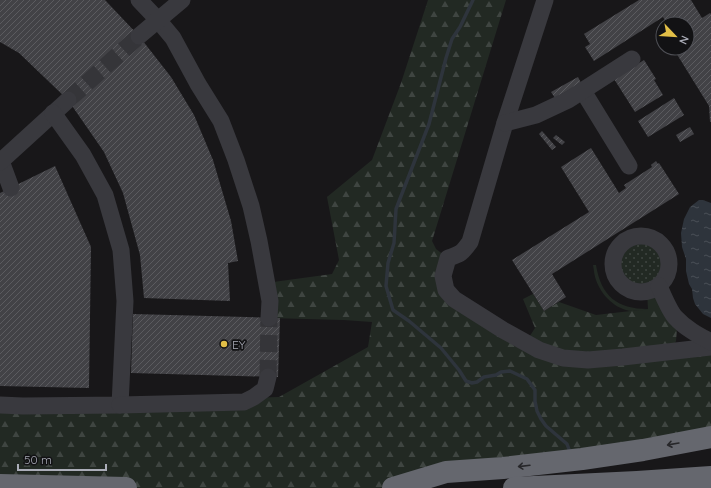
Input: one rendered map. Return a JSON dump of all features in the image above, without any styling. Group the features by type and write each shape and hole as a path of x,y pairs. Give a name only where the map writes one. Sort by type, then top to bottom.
{"highway":[{"path":"393,488 446,472 503,468 573,460 643,450 711,437"},
{"path":"514,488 711,477"},
{"path":"0,485 126,488"}],"lane":[{"path":"139,0 173,38 198,84 221,121 251,206 270,301 269,318"},
{"path":"139,36 182,0"},
{"path":"545,0 505,123 470,242 458,255 448,258 443,276 446,290 454,299 503,330 539,350 563,358 588,360 711,347"},
{"path":"505,123 536,115 568,100 632,59"},
{"path":"583,91 629,166"},
{"path":"11,188 0,161 68,100"},
{"path":"54,112 83,155 105,195 121,250 125,301 120,405"},
{"path":"658,286 674,316 677,329 676,341 671,351"},
{"path":"674,316 684,326 711,342"},
{"path":"0,405 120,405 244,402 265,389 268,377"}],"green space":[{"path":"428,0 506,0 432,241 436,249 448,258 446,290 526,342 535,328 523,299 533,294 544,311 559,302 596,315 648,309 647,291 653,289 677,329 676,341 671,351 711,347 711,437 393,488 126,488 0,485 0,405 279,397 368,347 372,322 269,318 266,283 332,274 339,260 327,197 372,160 401,83"},
{"path":"637,236 653,238 662,245 668,254 669,264 667,273 662,282 654,288 644,291 632,290 623,285 617,276 614,259 618,249 625,241"},
{"path":"593,265 596,265 598,276 602,285 606,293 612,299 628,306 648,309 634,311 626,310 610,301 598,286"}],"water":[{"path":"699,200 711,203 711,318 703,314 695,304 686,271 686,259 682,247 681,233 684,219 690,207"}],"building":[{"path":"0,0 105,0 139,36 171,77 194,115 213,160 231,221 238,261 228,263 230,301 144,298 140,255 123,193 104,152 68,100 19,53 0,42"},
{"path":"639,0 691,0 702,18 710,13 711,122 709,106 678,56 695,56 695,16 655,16 655,22 594,61 585,47 590,44 584,34"},
{"path":"644,60 656,79 654,80 663,95 635,112 614,79"},
{"path":"578,77 581,83 555,98 551,92"},
{"path":"674,98 684,115 648,137 638,121"},
{"path":"690,127 694,134 680,142 676,135"},
{"path":"542,131 556,147 552,150 539,134"},
{"path":"556,135 565,142 562,145 553,138"},
{"path":"591,148 619,193 626,188 624,185 652,167 651,165 656,161 658,164 659,163 679,194 552,274 566,297 544,311 512,260 589,212 561,167"},
{"path":"55,166 91,247 89,388 0,386 0,193"},
{"path":"133,314 280,318 278,377 131,373"}],"waterway":[{"path":"473,0 460,27 452,39 429,124 396,209 394,243 388,263 386,286 393,310 409,321 441,348 466,381 472,383 477,382 484,377 510,371 527,379 535,390 537,411 541,419 546,426 567,444 570,452"}],"tunnel":[{"path":"68,100 139,36"},
{"path":"268,377 269,318"}],"place":[{"name":"EY","path":"224,344"}]}
